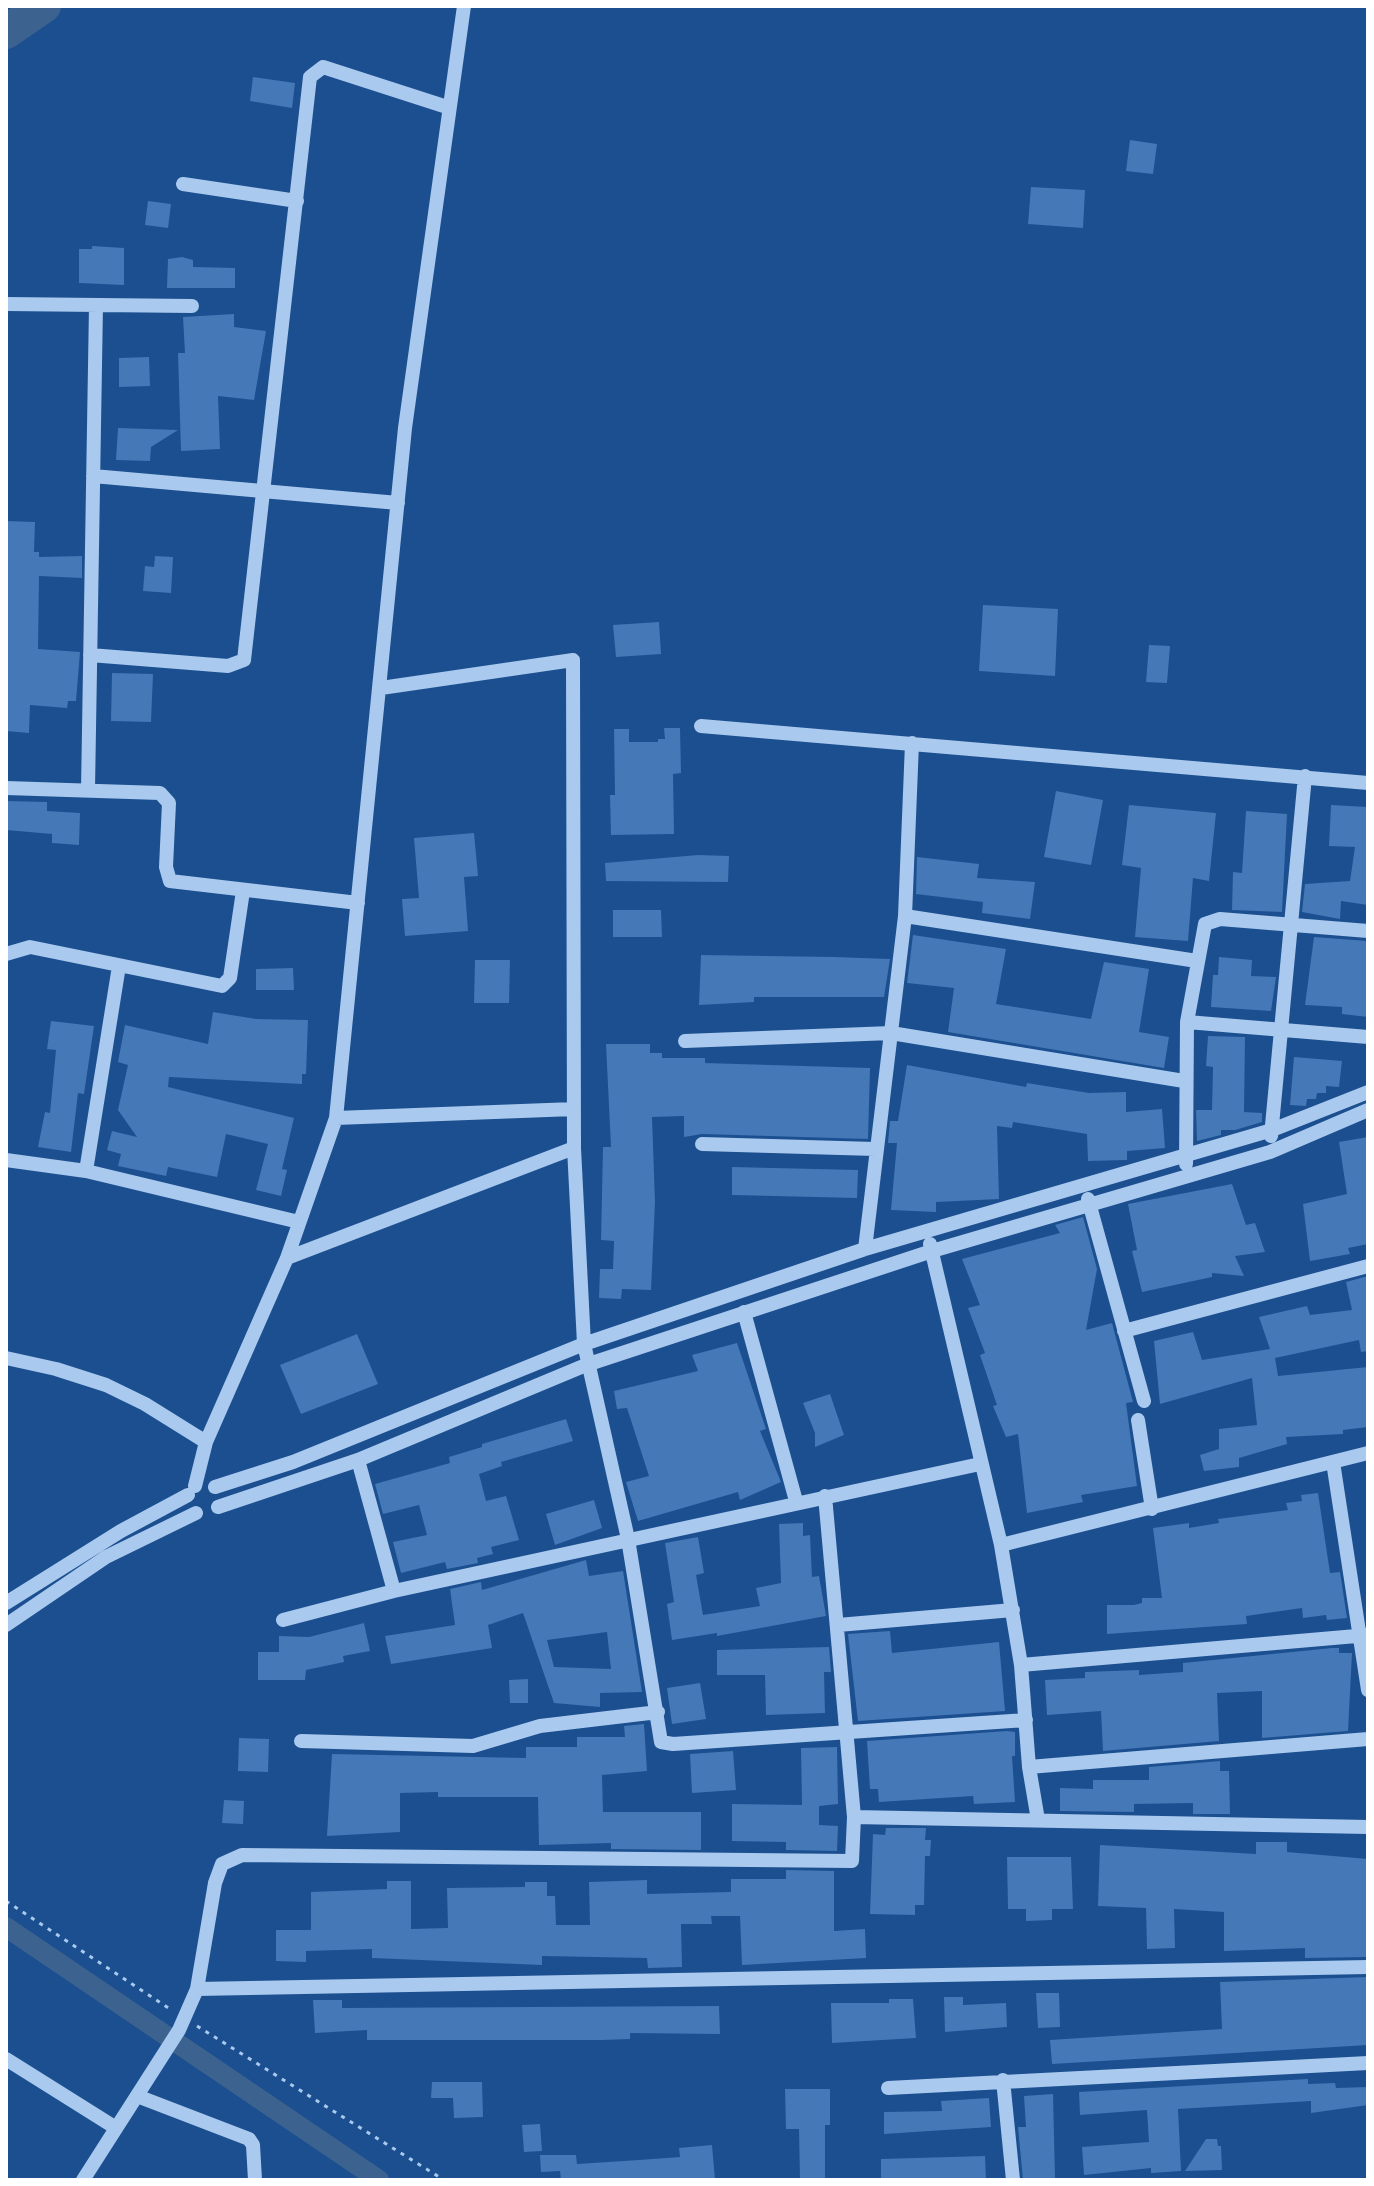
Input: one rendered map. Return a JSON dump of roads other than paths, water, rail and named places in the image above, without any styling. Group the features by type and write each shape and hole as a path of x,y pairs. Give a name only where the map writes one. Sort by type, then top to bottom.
{"street":[{"path":"196,1513 189,1505 206,1442 287,1258 336,1118 398,503 447,107 464,6"},
{"path":"90,655 228,666 244,660 310,77 323,67 447,107"},
{"path":"183,184 297,201"},
{"path":"6,304 192,306"},
{"path":"88,790 96,305"},
{"path":"93,476 398,503"},
{"path":"381,688 573,660 574,1148 584,1344 586,1365 628,1539 661,1742 673,1744 848,1734 1026,1720"},
{"path":"701,726 1368,783"},
{"path":"865,1249 905,916 912,743"},
{"path":"1270,1152 1305,776"},
{"path":"6,788 160,793 166,797 170,812 166,867 170,881 358,903"},
{"path":"6,954 30,947 216,987 228,984 243,891"},
{"path":"905,916 1197,961"},
{"path":"1186,1177 1184,1081 1187,1022 1202,930 1212,919 1368,931"},
{"path":"86,1171 119,966"},
{"path":"1187,1022 1368,1037"},
{"path":"685,1041 891,1033 1184,1081"},
{"path":"6,1625 102,1552 205,1483 215,1487 293,1462 584,1344 865,1249 1186,1157 1272,1130 1368,1092"},
{"path":"336,1118 574,1109"},
{"path":"6,1603 102,1552 196,1513 206,1515 218,1507 358,1460 586,1365 932,1251 1270,1152 1368,1110"},
{"path":"702,1144 875,1149"},
{"path":"287,1258 574,1148"},
{"path":"6,1160 86,1171 299,1222"},
{"path":"1084,1187 1144,1401"},
{"path":"927,1232 1001,1545 1021,1665 1029,1767 1038,1820"},
{"path":"1124,1331 1368,1266"},
{"path":"744,1312 796,1501"},
{"path":"6,1358 56,1369 106,1385 145,1404 206,1442"},
{"path":"1138,1420 1152,1509"},
{"path":"1001,1545 1368,1453"},
{"path":"358,1460 394,1591"},
{"path":"293,1462 300,1479"},
{"path":"1333,1462 1365,1635 1368,1690"},
{"path":"283,1620 394,1591 796,1501 980,1464"},
{"path":"215,1487 220,1497 218,1507"},
{"path":"83,2180 182,2024 197,1989 215,1883 222,1864 242,1855 852,1861 854,1817 848,1734 825,1496"},
{"path":"838,1625 1013,1610"},
{"path":"1021,1665 1365,1635"},
{"path":"301,1741 473,1746 540,1726 658,1712"},
{"path":"1029,1767 1368,1739"},
{"path":"854,1817 1368,1827"},
{"path":"197,1989 1368,1967"},
{"path":"6,2059 116,2128"},
{"path":"888,2088 1368,2063"},
{"path":"1003,2080 1013,2180"},
{"path":"137,2096 249,2139 253,2145 255,2180"}],"waterway":[{"path":"6,32 44,6"},
{"path":"6,1927 379,2180"}]}
